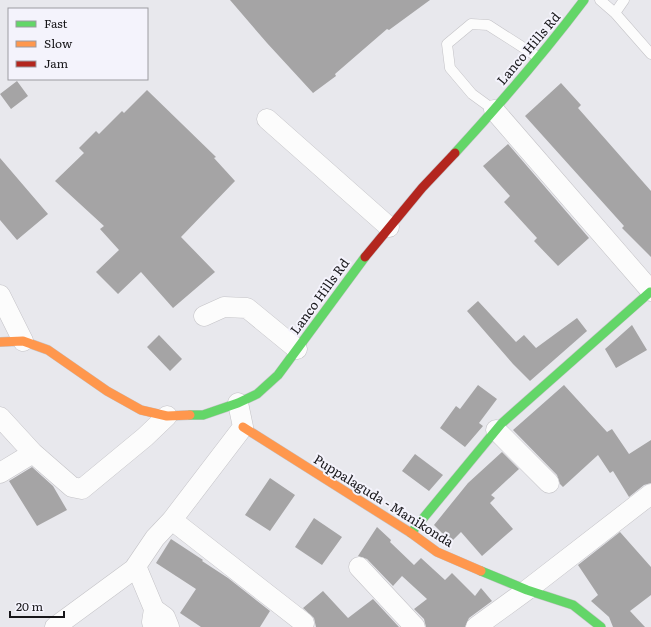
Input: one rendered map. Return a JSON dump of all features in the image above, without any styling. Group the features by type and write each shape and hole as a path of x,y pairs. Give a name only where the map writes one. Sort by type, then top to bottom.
{"street":[{"name":"Lanco Hills Rd","path":"0,342 23,341 48,350 107,391 141,410 167,416 203,415 238,404 257,394 278,375 349,276 389,227 494,110 584,0"},
{"path":"411,533 496,430 651,291 494,110"},
{"path":"267,119 389,227"},
{"path":"0,295 23,341"},
{"path":"204,316 224,307 247,308 297,349"},
{"path":"55,627 136,566 155,538 172,520 243,427 238,404"},
{"path":"0,417 34,453 72,487 82,489 140,442 167,416"},
{"name":"Puppalaguda - Manikonda","path":"243,427 411,533 438,552 527,590 573,605 601,627"},
{"path":"496,430 549,483"},
{"path":"0,473 34,453"},
{"path":"476,627 527,590 651,494"},
{"path":"172,520 304,623"},
{"path":"136,566 154,618 165,617 169,627"},
{"path":"359,568 415,627"}],"lane":[{"path":"600,0 615,13 651,54"},
{"path":"615,13 624,0"},
{"path":"494,110 472,94 450,68 447,44 471,24 488,25 538,58"}],"building":[{"path":"230,0 430,0 389,30 387,29 335,74 336,76 313,93"},
{"path":"17,81 28,96 11,109 0,94"},
{"path":"561,83 581,105 578,108 651,191 651,257 622,228 624,226 525,116"},
{"path":"147,90 216,157 214,158 235,181 181,237 215,272 173,308 141,272 118,294 96,272 119,250 100,229 104,226 55,181 84,153 79,148 96,131 99,134 122,111 124,113"},
{"path":"508,144 589,238 558,266 534,241 537,238 504,202 510,196 483,166"},
{"path":"0,158 48,214 17,240 0,220"},
{"path":"478,301 516,342 524,335 536,348 577,318 587,331 530,381 513,364 467,311"},
{"path":"632,325 647,350 616,368 605,349"},
{"path":"159,335 182,359 170,371 147,347"},
{"path":"478,385 497,399 479,423 483,426 465,447 440,428 456,406 460,409"},
{"path":"564,385 607,432 612,429 629,454 651,440 651,483 644,485 629,497 613,471 610,473 598,455 563,487 560,484 557,475 513,430"},
{"path":"502,452 519,469 491,495 495,498 490,503 513,529 482,556 461,532 451,542 434,525 468,483"},
{"path":"415,454 443,475 429,491 402,471"},
{"path":"32,467 53,486 67,510 37,526 9,481"},
{"path":"270,478 295,495 270,531 245,515"},
{"path":"314,518 342,537 322,565 295,547"},
{"path":"377,527 414,565 421,558 445,580 452,573 475,596 481,588 492,601 469,618 465,627 426,627 424,619 414,609 427,599 402,576 393,586 367,559 358,556"},
{"path":"620,532 651,567 651,595 630,611 645,627 613,627 609,617 591,601 598,595 578,565"},
{"path":"171,539 228,578 270,611 260,627 201,627 180,613 196,589 156,563"},
{"path":"323,591 348,618 373,599 399,627 316,627 314,618 303,608"}],"traffic: fast":[{"path":"455,153 489,116 584,0"},
{"path":"190,415 203,415 238,403 257,394 278,375 365,257"},
{"path":"411,533 501,424 650,292"},
{"path":"481,571 527,590 573,605 601,627"}],"traffic: slow":[{"path":"0,342 23,341 48,350 107,391 141,410 167,416 190,415"},
{"path":"243,427 411,533 437,552 481,571"}],"traffic: jam":[{"path":"365,257 422,188 455,153"}]}
